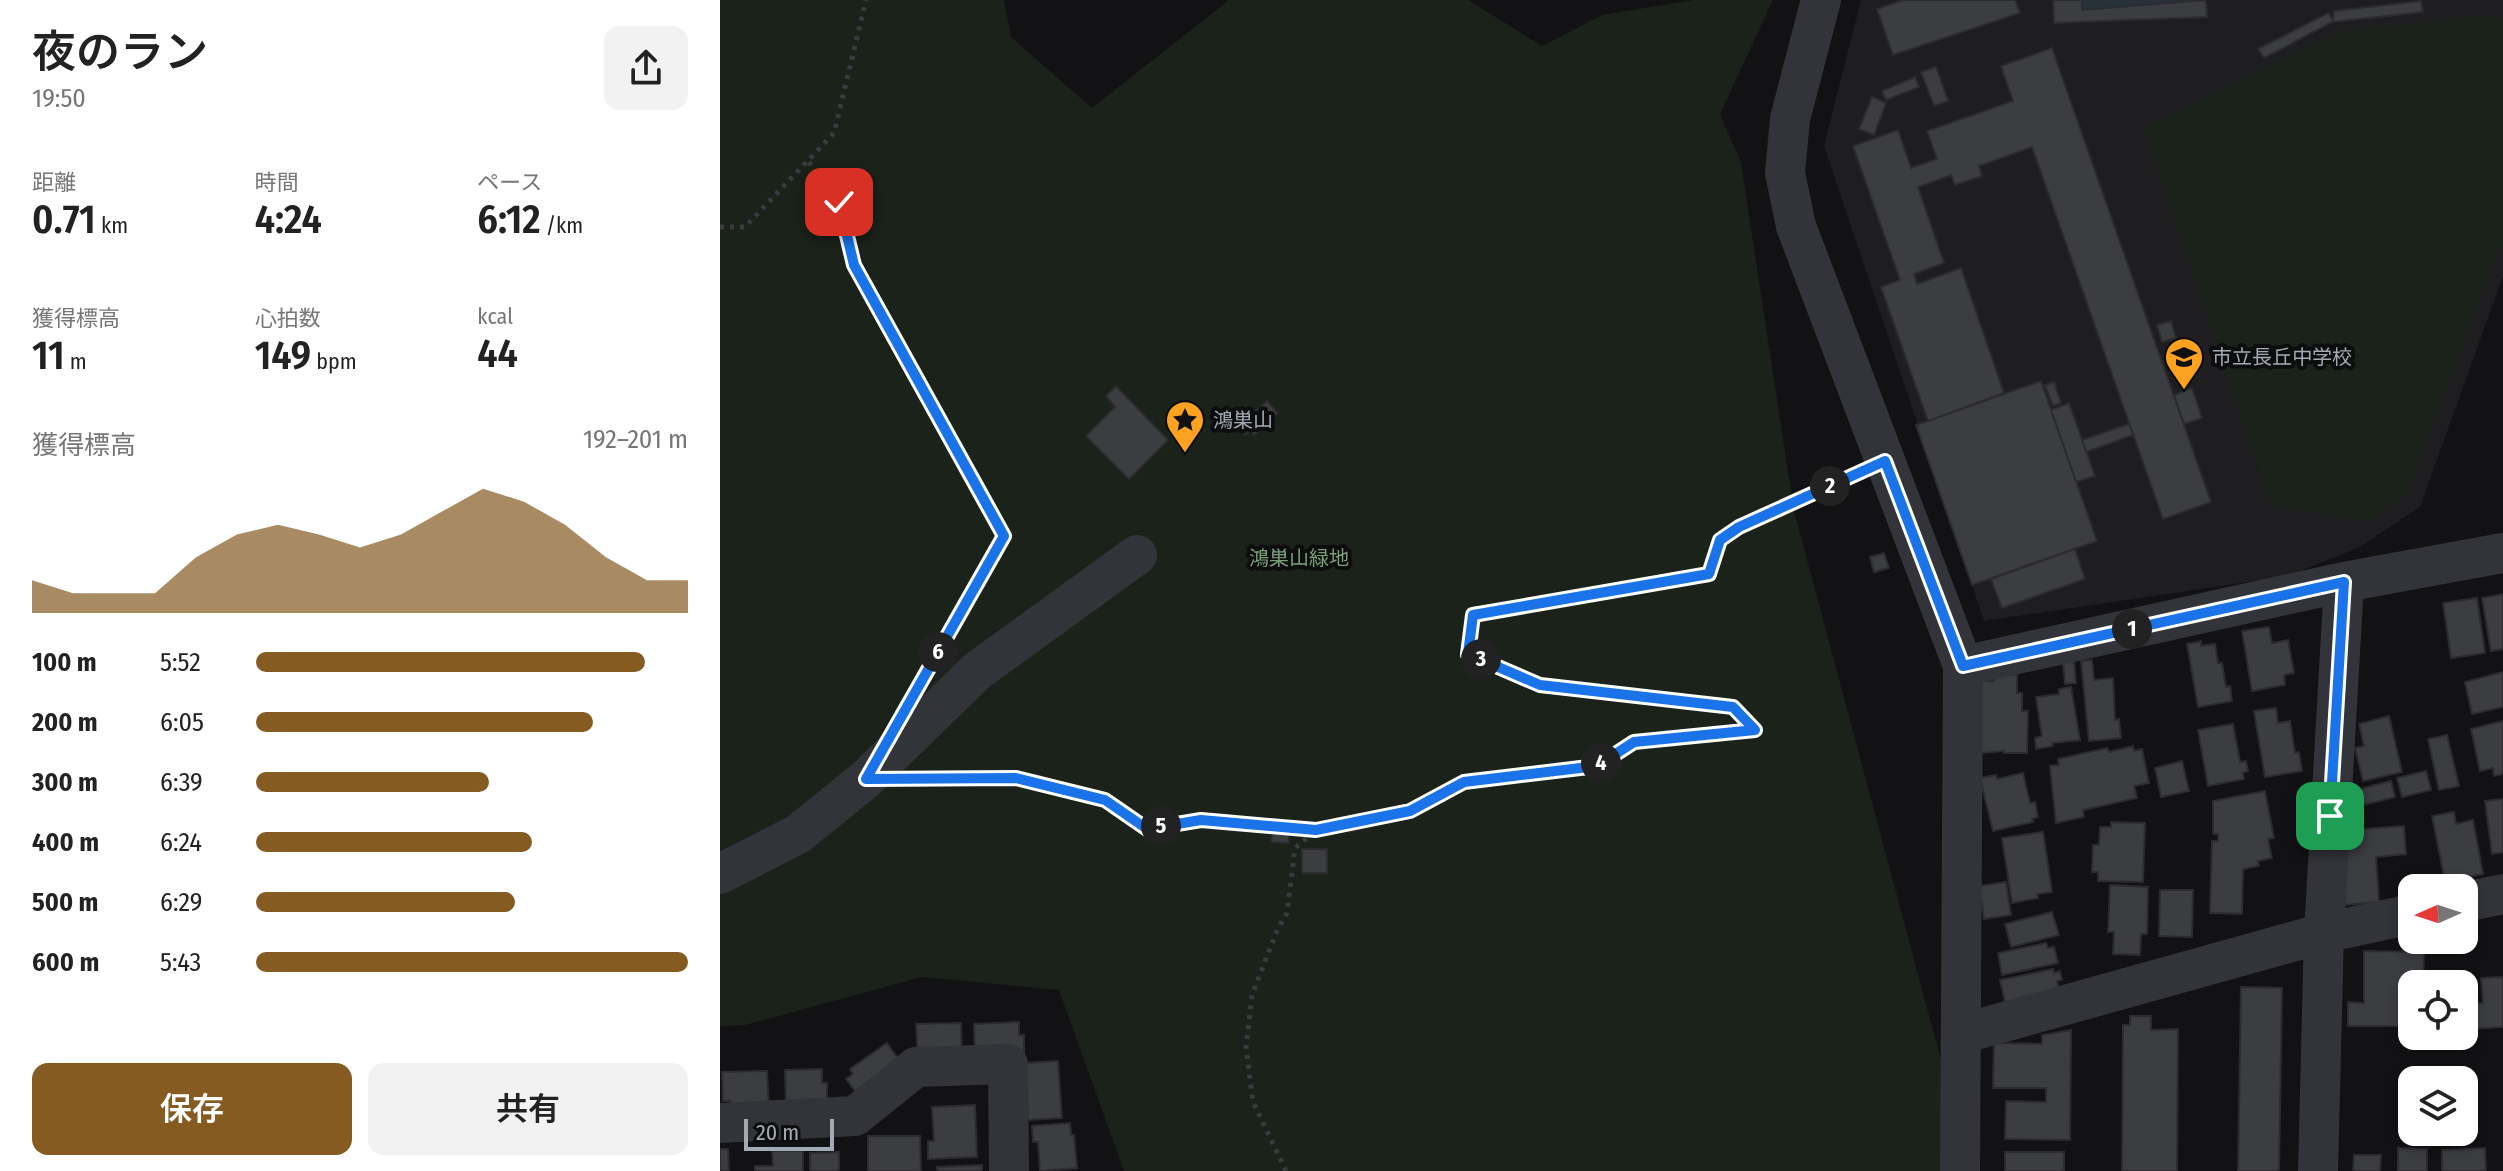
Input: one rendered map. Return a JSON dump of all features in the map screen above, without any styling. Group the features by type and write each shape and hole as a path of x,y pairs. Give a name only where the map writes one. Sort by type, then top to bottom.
{"street":[{"path":"1821,0 1790,119 1785,173 1796,226 1963,666 1960,1171"},
{"path":"1963,666 2344,582 2503,553"},
{"path":"720,874 798,834 866,779 977,671 1137,555"},
{"path":"2318,1171 2324,933 2344,582"},
{"path":"2478,899 2503,894"},
{"path":"1961,1034 2324,933 2398,917"},
{"path":"720,1123 855,1116 916,1067 1008,1064 1009,1171"}],"path":[{"path":"720,227 745,227 834,133 866,0"},
{"path":"809,162 839,202 854,265 1004,536 928,671"},
{"path":"866,779 1016,778 1105,800 1147,829 1201,820 1316,830 1410,811 1464,782 1597,766 1634,742 1755,730 1733,707 1540,685 1468,654 1473,615 1709,574 1720,540 1729,533 1885,461"},
{"path":"1286,1171 1253,1102 1246,1047 1252,995 1287,913 1295,848 1316,830"}],"shaded area":[{"name":"市立長丘中学校","path":"1861,0 2503,0 2503,276 2420,507 2360,547 2288,576 1984,621 1824,146"},
{"path":"2082,0 2192,0 2192,1 2082,10"}],"green space":[{"name":"鴻巣山緑地","path":"720,0 1004,0 1011,37 1092,108 1229,0 1468,0 1542,46 1602,15 1694,0 1773,0 1720,114 1741,163 1794,511 1946,1079 1947,1171 1124,1171 1059,990 922,977 745,1025 720,1026"},
{"path":"2481,16 2503,19 2503,239 2407,494 2369,521 2271,506 2144,128 2343,31"}],"building":[{"path":"1903,0 2015,0 2020,13 1893,55 1877,9"},
{"path":"2053,0 2082,0 2082,10 2206,0 2207,17 2054,23"},
{"path":"2421,1 2423,12 2332,22 2264,58 2258,49 2328,13 2333,20 2334,11"},
{"path":"2052,48 2211,502 2163,519 2032,147 1979,166 1982,176 1955,185 1951,175 1918,187 1944,263 1914,274 1917,284 1961,268 2004,393 1928,421 1881,287 1900,280 1853,146 1898,130 1911,168 1937,159 1927,131 2013,101 2001,66"},
{"path":"1936,67 1948,101 1934,106 1921,72"},
{"path":"1915,77 1919,87 1886,100 1882,91"},
{"path":"1872,97 1886,103 1874,135 1859,129"},
{"path":"2171,321 2176,338 2162,342 2157,325"},
{"path":"2041,381 2097,541 1972,585 1916,425"},
{"path":"2054,382 2061,403 2053,406 2045,385"},
{"path":"1116,386 1168,440 1129,479 1086,436 1115,407 1106,396"},
{"path":"2192,388 2202,418 2184,424 2174,395"},
{"path":"1267,401 1278,413 1254,435 1250,431 1245,435 1238,427"},
{"path":"2069,403 2095,476 2076,482 2051,410"},
{"path":"2129,424 2133,435 2086,452 2082,440"},
{"path":"2075,549 2085,579 2002,608 1991,579"},
{"path":"1884,553 1889,568 1874,572 1870,557"},
{"path":"2503,594 2503,649 2491,651 2482,598"},
{"path":"2477,598 2485,653 2451,658 2443,603"},
{"path":"2269,627 2272,643 2288,640 2294,673 2284,675 2285,685 2252,691 2242,631"},
{"path":"2201,641 2201,646 2215,644 2218,663 2222,663 2232,701 2198,707 2187,644"},
{"path":"2092,660 2094,680 2113,678 2115,720 2119,719 2121,738 2089,741 2081,661"},
{"path":"2074,661 2076,683 2065,684 2063,662"},
{"path":"2503,672 2503,707 2472,714 2465,682"},
{"path":"1995,675 2017,675 2017,693 2022,693 2022,711 2028,711 2027,753 1981,753 1981,681 1994,681"},
{"path":"2071,687 2080,740 2052,743 2053,746 2036,749 2035,738 2042,736 2036,697 2059,694 2059,689"},
{"path":"2276,708 2278,723 2290,721 2295,753 2299,752 2302,771 2265,777 2254,711"},
{"path":"2389,716 2402,772 2363,781 2355,748 2364,746 2359,724"},
{"path":"2503,721 2503,774 2494,776 2493,768 2480,771 2471,729"},
{"path":"2233,724 2240,762 2246,761 2248,771 2243,773 2244,779 2208,786 2198,730"},
{"path":"2447,735 2459,786 2439,790 2428,739"},
{"path":"2133,746 2134,751 2142,749 2149,783 2134,786 2137,798 2083,810 2084,817 2056,823 2050,766 2059,765 2058,759 2107,748 2109,752"},
{"path":"2182,761 2189,791 2161,797 2155,768"},
{"path":"2426,771 2431,790 2402,797 2397,778"},
{"path":"2023,773 2030,803 2035,802 2038,817 2032,819 2033,822 1993,831 1980,778 1996,775 1997,779"},
{"path":"2391,781 2395,797 2348,809 2344,793"},
{"path":"2265,791 2274,838 2268,839 2272,858 2258,861 2259,866 2243,869 2242,914 2210,913 2212,841 2218,841 2218,834 2213,834 2213,801"},
{"path":"2503,799 2503,852 2492,854 2485,801"},
{"path":"2454,812 2456,824 2473,820 2483,874 2444,874 2432,816"},
{"path":"2111,822 2145,823 2143,882 2098,881 2098,872 2092,872 2093,845 2099,845 2100,827 2111,827"},
{"path":"2404,826 2406,854 2376,857 2379,902 2345,905 2339,835 2363,833 2363,829"},
{"path":"2043,832 2052,892 2012,903 2002,838"},
{"path":"1272,833 1289,834 1289,843 1271,842"},
{"path":"1302,849 1327,849 1327,873 1302,873"},
{"path":"2006,882 2011,915 1984,919 1979,886"},
{"path":"2110,885 2148,887 2147,934 2141,934 2140,955 2113,954 2114,932 2108,932"},
{"path":"2160,890 2193,890 2192,937 2159,936"},
{"path":"2052,912 2059,935 2011,947 2005,924"},
{"path":"2046,943 2048,948 2054,947 2058,963 2002,975 1998,953"},
{"path":"2364,951 2424,954 2423,970 2398,970 2398,1026 2348,1026 2348,1002 2364,1003"},
{"path":"2053,969 2054,973 2060,971 2062,980 2057,981 2059,990 2005,1002 2000,980"},
{"path":"2503,977 2503,1027 2478,1029 2478,1003 2483,1003 2481,978"},
{"path":"2241,987 2282,988 2279,1171 2238,1171"},
{"path":"2130,1016 2151,1016 2151,1030 2178,1029 2177,1171 2122,1171 2123,1025 2130,1025"},
{"path":"1019,1022 1019,1035 1024,1035 1024,1056 975,1058 974,1024"},
{"path":"961,1023 962,1058 918,1059 916,1024"},
{"path":"2071,1030 2070,1140 2005,1139 2006,1101 2046,1102 2046,1088 1993,1088 1994,1043 2042,1044 2042,1035"},
{"path":"887,1043 902,1064 858,1095 846,1079 853,1074 850,1069"},
{"path":"1058,1061 1062,1118 1028,1120 1025,1063"},
{"path":"822,1069 822,1083 827,1083 827,1105 786,1106 785,1070"},
{"path":"767,1071 769,1107 731,1108 731,1101 723,1101 722,1072"},
{"path":"975,1105 977,1157 928,1159 928,1141 934,1141 932,1107"},
{"path":"1070,1123 1077,1168 1040,1171 1038,1142 1033,1142 1032,1126"},
{"path":"868,1136 920,1136 921,1171 868,1171"},
{"path":"2398,1148 2427,1149 2427,1171 2398,1171"},
{"path":"2485,1148 2486,1171 2442,1171 2442,1150"},
{"path":"720,1149 728,1149 729,1171 720,1171"},
{"path":"772,1151 803,1151 803,1171 755,1171 755,1166 773,1166"},
{"path":"839,1152 839,1171 810,1171 810,1153"},
{"path":"2005,1152 2064,1152 2064,1171 2005,1171"},
{"path":"2354,1155 2381,1155 2380,1171 2353,1171"},
{"path":"982,1165 982,1171 937,1171 937,1167"}],"place":[{"name":"市立長丘中学校","path":"2184,391"},
{"name":"鴻巣山","path":"1185,454"}],"route":[{"path":"839,202 854,265 1004,536 866,779 1016,778 1105,800 1147,829 1201,820 1316,830 1410,811 1464,782 1597,766 1634,742 1755,730 1733,707 1540,685 1468,654 1473,615 1709,574 1720,540 1739,527 1885,461 1963,666 2344,582 2330,816"}]}
